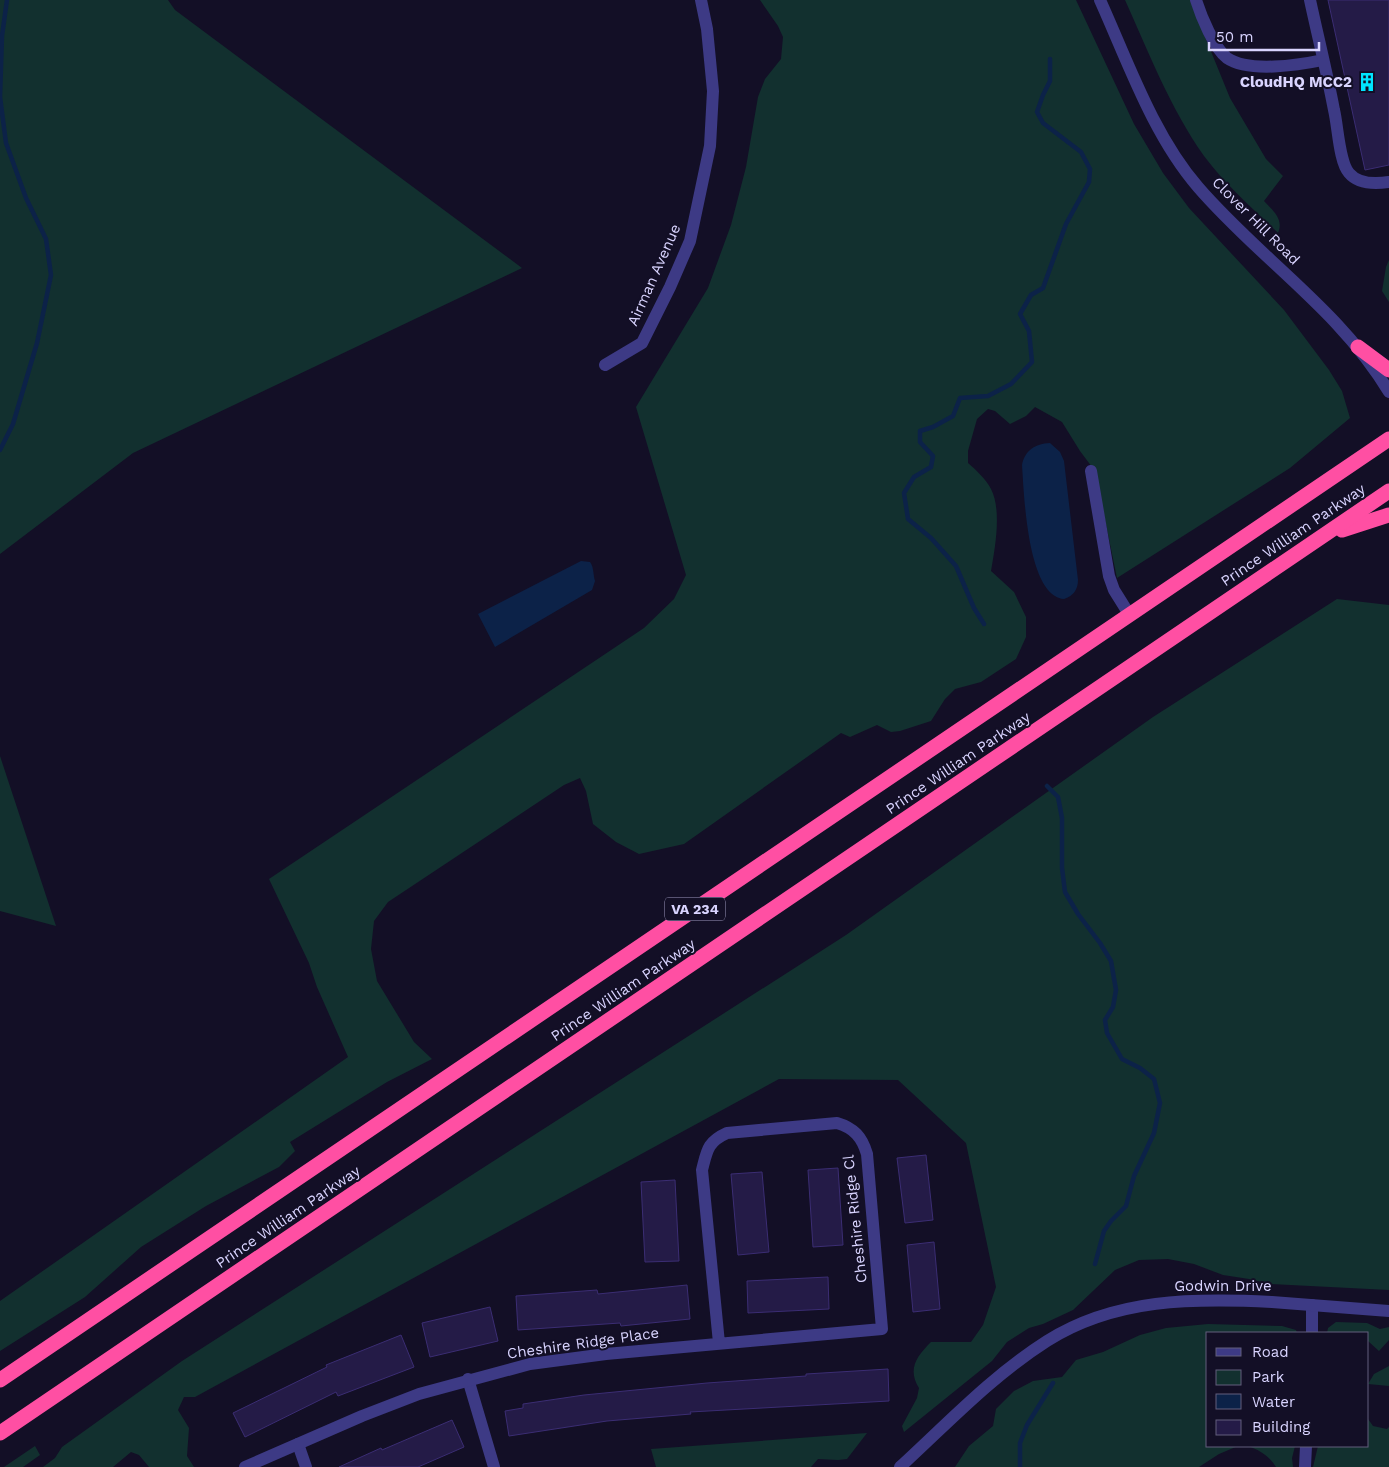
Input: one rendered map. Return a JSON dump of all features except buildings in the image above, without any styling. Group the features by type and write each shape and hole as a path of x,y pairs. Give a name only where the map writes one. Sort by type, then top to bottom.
{"highway":[{"path":"1358,347 1389,370"},
{"name":"Prince William Parkway","path":"0,1380 1389,438"},
{"name":"Prince William Parkway","path":"0,1433 1389,492"},
{"path":"1324,536 1389,515"}],"street":[{"name":"Airman Avenue","path":"605,365 642,343 690,241 710,146 713,91 702,0"},
{"name":"Clover Hill Road","path":"1100,0 1152,115 1176,157 1197,186 1220,212 1331,316 1358,347 1389,392"},
{"path":"1196,0 1211,36 1224,55 1233,61 1246,65 1260,66 1323,60"},
{"path":"1310,0 1335,112 1342,159 1349,174 1362,182 1377,184 1389,182"},
{"path":"1091,471 1109,576 1114,590 1129,614"},
{"name":"Cheshire Ridge Cl","path":"719,1343 702,1170 709,1146 716,1138 727,1133 837,1123 857,1133 864,1143 867,1154 882,1329"},
{"name":"Godwin Drive","path":"900,1467 995,1379 1049,1340 1085,1322 1117,1312 1170,1302 1224,1300 1389,1311"},
{"path":"1312,1305 1312,1332"},
{"name":"Cheshire Ridge Place","path":"246,1467 362,1416 419,1394 468,1379 530,1364 606,1354 882,1329"},
{"path":"468,1379 494,1467"},
{"path":"298,1444 306,1467"},
{"path":"1305,1467 1306,1447"}],"green space":[{"path":"0,0 168,0 175,10 522,268 133,453 0,554"},
{"path":"760,0 1076,0 1134,124 1163,173 1189,208 1284,310 1329,370 1342,391 1350,418 1290,468 1117,578 1095,471 1062,422 1035,407 1026,416 1010,424 995,411 988,409 977,419 968,451 968,463 991,489 996,507 997,529 991,571 1014,592 1026,617 1026,637 1016,659 981,682 955,689 945,699 931,721 900,731 891,732 877,725 850,737 841,733 684,844 639,854 616,842 593,824 586,791 580,778 564,785 388,902 374,921 371,949 377,981 414,1042 432,1059 387,1082 290,1142 295,1151 279,1167 206,1206 141,1247 85,1297 0,1351 0,1301 348,1057 317,987 309,963 269,879 644,628 674,599 686,575 636,407 708,288 731,225 746,167 758,97 765,79 781,59 783,37 778,26"},
{"path":"1125,0 1190,0 1230,98 1266,159 1283,176 1264,201 1279,219 1278,233 1221,176 1192,138 1161,80"},
{"path":"1389,260 1389,302 1382,291"},
{"path":"1337,599 1389,605 1389,1290 1271,1284 1223,1275 1194,1264 1168,1259 1139,1260 1115,1270 1073,1310 1043,1324 1029,1328 1007,1342 992,1361 904,1432 902,1426 917,1398 919,1388 914,1375 915,1363 918,1358 931,1342 971,1342 983,1325 996,1287 966,1143 898,1080 779,1079 195,1397 184,1397 178,1410 189,1428 187,1456 194,1467 149,1467 139,1455 131,1452 113,1467 43,1467 55,1458 62,1447 182,1361 846,935 1153,717"},
{"path":"0,756 56,926 0,911"},
{"path":"1336,1322 1367,1323 1380,1329 1389,1327 1389,1340 1379,1351 1369,1342 1369,1332 1327,1332 1328,1328"},
{"path":"1208,1324 1282,1326 1296,1330 1297,1332 1206,1332 1206,1447 1236,1447 1219,1454 1199,1467 955,1467 969,1446 993,1426 996,1409 1014,1391 1033,1381 1062,1377 1076,1360 1103,1352 1140,1335 1166,1328"},
{"path":"1389,1366 1389,1386 1369,1384 1374,1374"},
{"path":"1369,1420 1373,1426 1387,1429 1389,1427 1389,1467 1313,1467 1318,1447 1369,1447"},
{"path":"867,1433 847,1459 818,1459 811,1467 656,1467 651,1449"},
{"path":"35,1446 40,1455 23,1467 4,1467"},
{"path":"1250,1447 1295,1447 1292,1458 1293,1467 1276,1467 1271,1460"}],"water":[{"path":"1050,443 1060,452 1064,461 1078,580 1074,592 1064,599 1052,594 1042,581 1035,563 1030,541 1024,497 1023,460 1035,446"},
{"path":"581,561 590,562 592,566 595,581 592,590 495,647 478,614"}],"waterway":[{"path":"0,450 13,424 37,343 51,275 46,239 26,198 6,143 0,97 2,36 7,0"},
{"path":"984,624 974,608 956,566 931,538 908,519 904,493 914,477 931,467 933,456 920,442 920,431 933,427 953,416 960,398 988,396 1011,384 1032,362 1029,331 1020,314 1031,295 1043,288 1066,224 1089,182 1090,169 1081,152 1043,123 1037,112 1050,81 1050,59"},
{"path":"1047,786 1058,797 1062,818 1062,868 1065,892 1111,961 1116,990 1113,1007 1105,1020 1107,1033 1122,1059 1140,1068 1154,1079 1160,1103 1154,1133 1134,1176 1126,1206 1104,1231 1095,1264"},
{"path":"1020,1467 1020,1443 1027,1425 1053,1383"}],"place":[{"name":"CloudHQ MCC2","path":"1367,82"}]}
